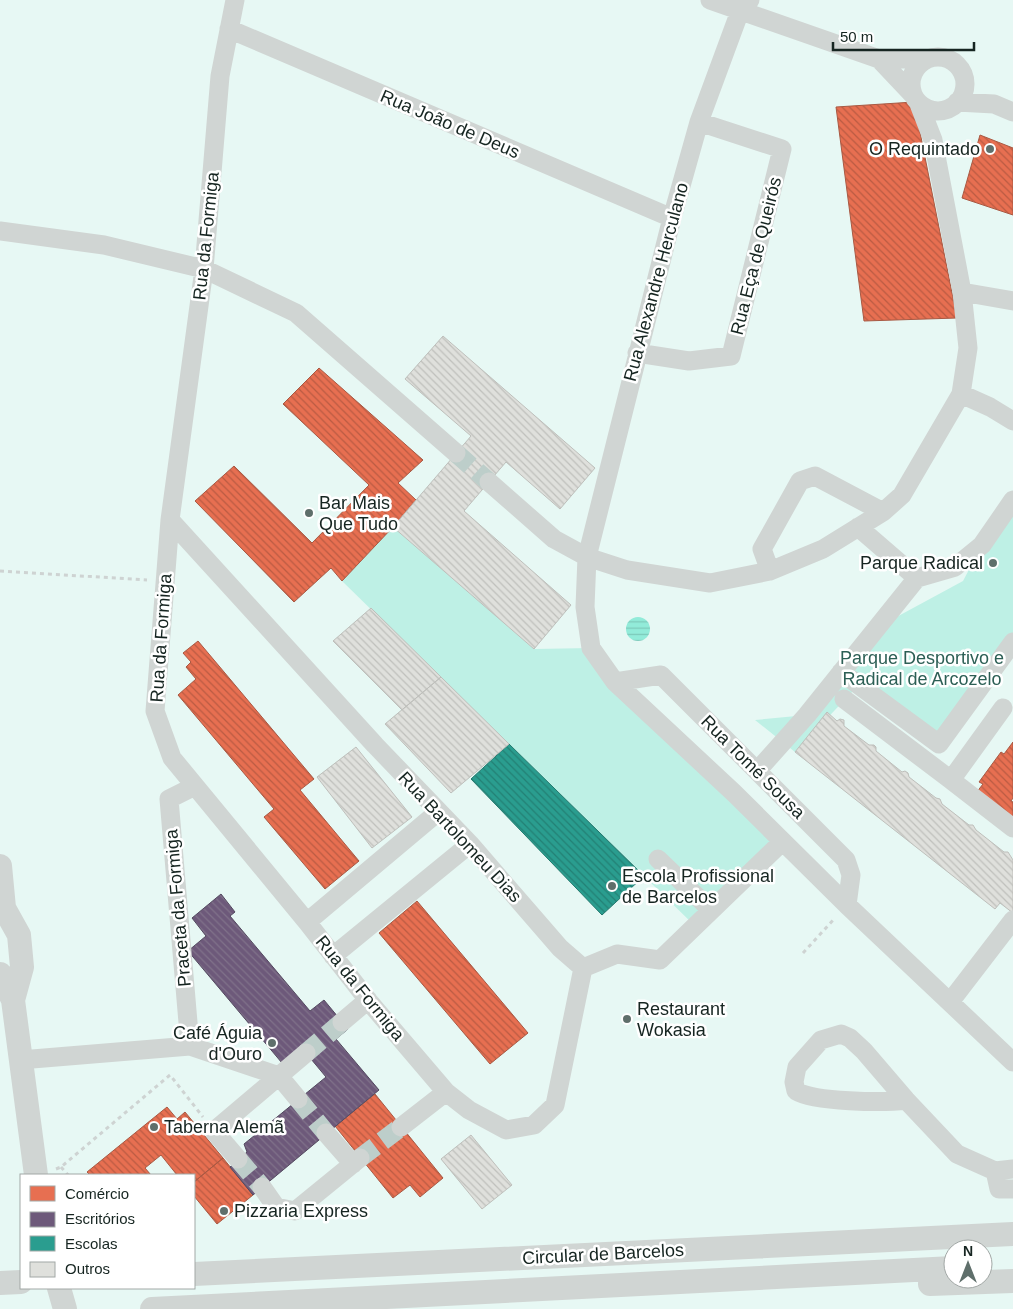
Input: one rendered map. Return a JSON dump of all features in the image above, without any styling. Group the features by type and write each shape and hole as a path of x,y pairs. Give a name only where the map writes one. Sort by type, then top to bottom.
{"main road":[{"path":"0,866 2,914 19,935 22,967 13,1000"},
{"path":"0,974 13,1000 20,1060 44,1173"},
{"path":"830,1242 934,1223 1013,1218"},
{"name":"Circular de Barcelos","path":"195,1274 1013,1234"},
{"path":"993,1266 1013,1265"},
{"name":"Circular de Barcelos","path":"152,1309 943,1269"},
{"path":"816,1276 928,1284 1013,1281"},
{"path":"0,1284 20,1282"},
{"path":"59,1289 65,1309"}],"street":[{"name":"Rua da Formiga","path":"236,0 220,76 204,269 170,520 155,711 172,758 307,922 368,1000 446,1092 469,1110 506,1130 534,1125 555,1105 584,968"},
{"path":"710,0 745,6 879,60 927,60"},
{"name":"Rua Alexandre Herculano","path":"587,557 637,353 699,122 745,6"},
{"name":"Rua João de Deus","path":"229,30 672,218"},
{"path":"489,482 554,539 587,557 627,570 710,583 770,571 823,549 883,512 902,495 961,394 968,348 962,292 933,140 911,87 911,78 920,64 935,57 943,58 957,66 994,104 1013,112"},
{"path":"879,60 916,99 934,110 953,105 994,104"},
{"path":"933,140 964,88 962,73"},
{"name":"Rua Eça de Queirós","path":"637,353 689,361 731,356 782,149 699,122"},
{"path":"0,231 104,246 204,269 296,313 456,453"},
{"path":"962,292 1013,301"},
{"path":"961,394 990,407 1013,421"},
{"path":"770,571 762,549 800,481 815,476 883,512"},
{"path":"757,771 807,715 917,578 955,567 982,545 1013,500"},
{"name":"Rua Bartolomeu Dias","path":"170,520 438,812 470,844 560,948 584,968"},
{"path":"858,527 917,578"},
{"name":"Rua Tomé Sousa","path":"587,557 585,607 592,648 615,682 734,793 847,905 1013,1062"},
{"path":"841,672 939,744 1013,642"},
{"name":"Rua Tomé Sousa","path":"615,682 661,675 846,860 851,875 847,905"},
{"path":"844,700 1013,828"},
{"path":"951,780 1003,708"},
{"name":"Praceta da Formiga","path":"190,1046 169,799 195,786"},
{"path":"307,922 438,812"},
{"path":"584,968 617,954 660,960 782,842"},
{"path":"333,956 470,844"},
{"path":"658,859 711,910"},
{"path":"950,1002 1013,920"},
{"path":"342,1022 368,1000"},
{"path":"906,1100 893,1102 823,1099 804,1096 796,1091 794,1082 797,1067 821,1040 841,1034 850,1038 957,1154 1004,1170 999,1189 1013,1189"},
{"path":"20,1060 190,1046 279,1076 298,1099"},
{"path":"238,1159 214,1131 306,1053"},
{"path":"401,1126 446,1092"},
{"path":"262,1188 276,1206 295,1211 357,1161 326,1133"}],"path":[{"path":"0,571 165,581"},
{"path":"803,953 847,905"},
{"path":"44,1173 61,1167 170,1075 214,1131"},
{"path":"61,1167 67,1174"}],"green space":[{"name":"Parque Desportivo e Radical de Arcozelo","path":"1013,500 1013,642 936,748 854,690 795,752 755,720 807,715 878,627 963,581 982,545"},
{"path":"393,527 534,649 591,648 775,844 695,926 342,581"}],"shaded area":[{"path":"638,617 647,620 650,629 647,638 638,641 629,638 626,629 629,620"}],"building: Comércio":[{"path":"914,102 957,318 864,321 836,107"},
{"path":"980,135 1013,148 1013,215 962,198"},
{"path":"319,368 423,460 398,483 416,500 393,527 342,581 331,568 294,602 195,501 234,466 312,543 369,485 283,404"},
{"path":"198,641 314,779 300,790 359,861 325,889 264,817 274,809 178,695 196,679 186,667 191,662 183,653"},
{"path":"1013,742 1013,798 1011,801 1013,802 1013,820 976,793 983,784 979,782 1001,752 1004,754"},
{"path":"417,901 528,1033 490,1064 379,933"},
{"path":"375,1094 443,1178 420,1197 410,1185 393,1198 335,1126"},
{"path":"167,1107 177,1119 185,1112 223,1158 195,1181 195,1174 176,1174 161,1155 145,1168 150,1174 89,1174 87,1172"},
{"path":"223,1158 253,1195 217,1224 195,1197 195,1181"}],"building: Escritórios":[{"path":"221,894 235,912 230,916 310,1011 324,1000 348,1029 336,1039 379,1090 253,1195 230,1167 247,1152 244,1144 326,1077 301,1047 282,1063 188,951 206,936 192,918"}],"building: Escolas":[{"path":"509,744 644,876 602,915 471,779"}],"building: Outros":[{"path":"443,336 595,468 560,509 506,462 464,511 571,605 534,649 393,527 471,436 405,379"},
{"path":"371,608 441,677 402,710 333,641"},
{"path":"441,677 509,744 451,793 385,724"},
{"path":"827,712 837,721 840,719 844,720 844,726 869,745 874,745 876,751 902,772 908,773 909,777 940,799 942,804 969,825 973,825 976,830 1004,852 1008,852 1013,860 1013,913 1000,903 995,909 795,752"},
{"path":"356,747 412,817 372,848 317,777"},
{"path":"471,1135 512,1185 482,1209 441,1159"}],"tunnel":[{"path":"456,453 489,482"},
{"path":"306,1053 342,1022"},
{"path":"298,1099 326,1133"},
{"path":"360,1158 401,1127"},
{"path":"238,1159 262,1187"}],"place":[{"name":"O Requintado","path":"990,149"},
{"name":"Bar Mais Que Tudo","path":"309,513"},
{"name":"Parque Radical","path":"993,563"},
{"name":"Escola Profissional de Barcelos","path":"612,886"},
{"name":"Restaurant Wokasia","path":"627,1019"},
{"name":"Café Águia d'Ouro","path":"272,1043"},
{"name":"Taberna Alemã","path":"154,1127"},
{"name":"Pizzaria Express","path":"224,1211"}]}
